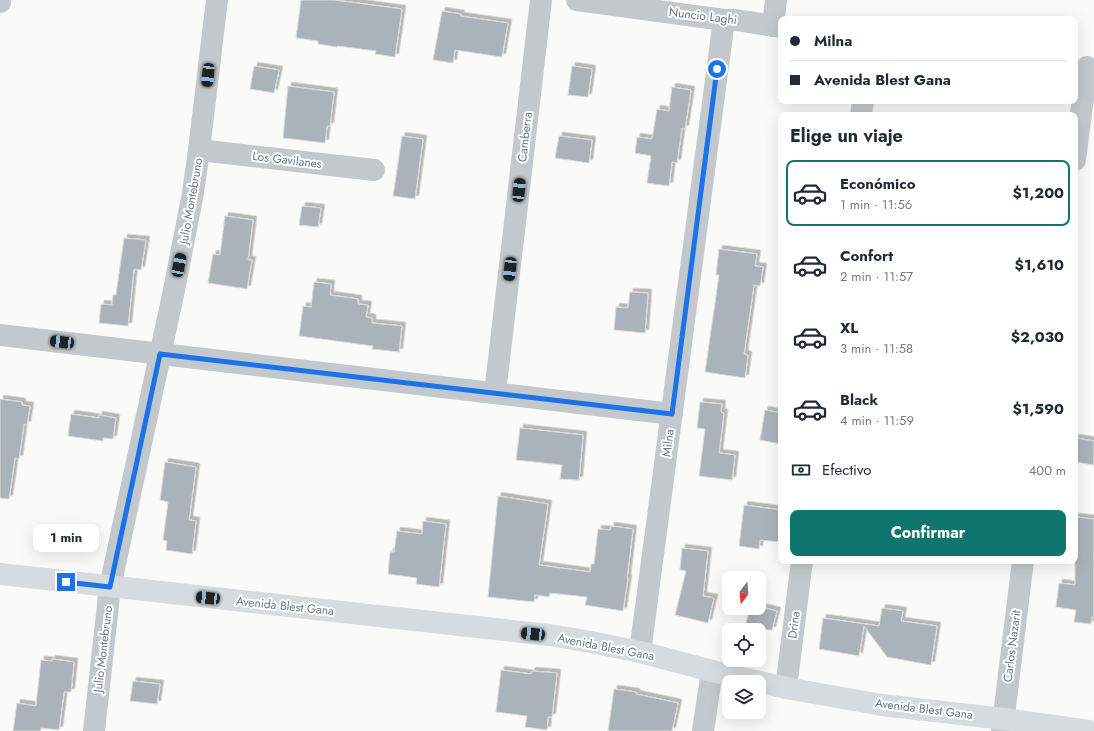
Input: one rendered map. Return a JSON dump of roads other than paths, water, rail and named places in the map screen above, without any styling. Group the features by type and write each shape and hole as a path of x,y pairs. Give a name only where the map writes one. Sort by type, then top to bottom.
{"street":[{"name":"Julio Montebruno","path":"94,731 110,587 185,235 199,150 217,0"},
{"name":"Camberra","path":"495,393 541,0"},
{"name":"Nuncio Laghi","path":"577,0 777,26"},
{"path":"776,0 777,26"},
{"name":"Milna","path":"640,652 724,20"},
{"path":"1078,132 1085,67"},
{"name":"Los Gavilanes","path":"199,150 374,170"},
{"path":"0,335 672,414"},
{"name":"Drina","path":"786,688 802,564"},
{"name":"Carlos Nazarit","path":"1003,725 1023,564"},
{"name":"Avenida Blest Gana","path":"0,574 549,635 640,652 712,671 786,688 1003,725 1089,731"},
{"path":"703,731 712,671"}]}
